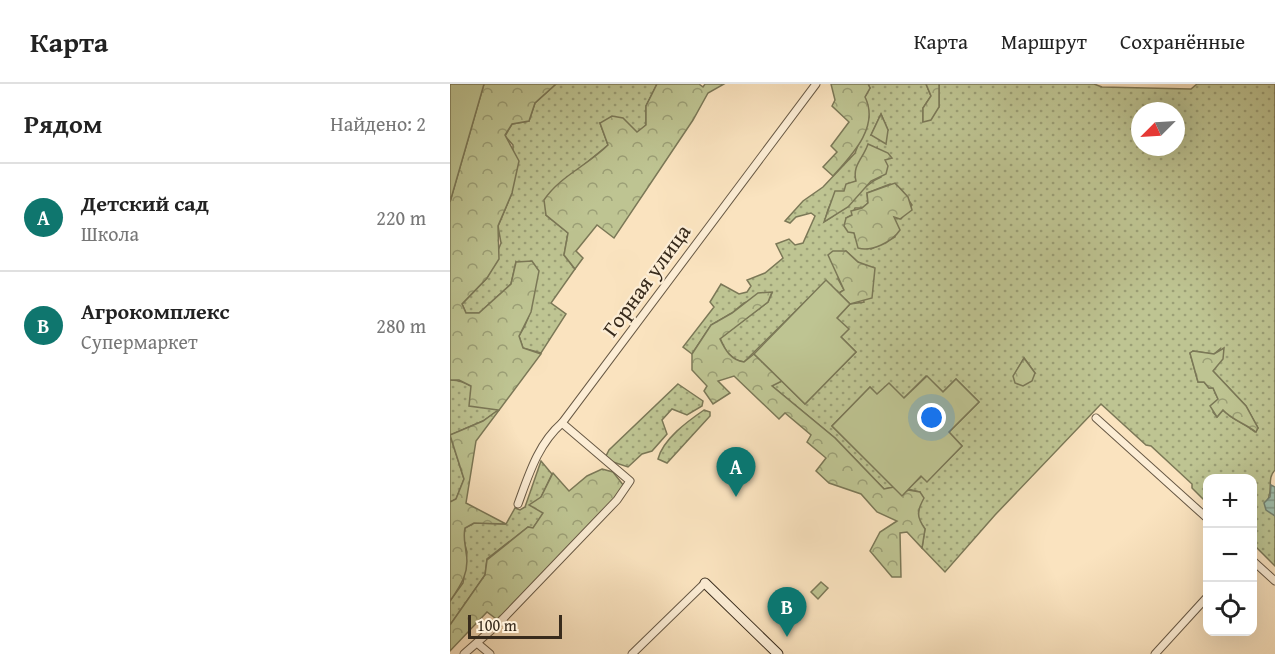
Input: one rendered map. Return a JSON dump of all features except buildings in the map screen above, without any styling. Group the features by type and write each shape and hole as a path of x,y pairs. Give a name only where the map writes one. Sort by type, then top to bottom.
{"street":[{"name":"Горная улица","path":"518,504 535,458 548,435 562,423 816,84"},
{"path":"1096,418 1203,514"},
{"path":"464,654 477,644 617,500 630,480 562,423"},
{"path":"1257,565 1275,581"},
{"path":"632,654 705,583 778,654"},
{"path":"1155,654 1203,601"},
{"path":"477,644 490,654"}],"green space":[{"path":"450,84 484,84 450,202"},
{"path":"484,84 556,84 535,103 529,121 512,124 505,135 519,161 512,193 498,226 499,259 487,278 462,304 466,313 479,313 511,284 516,262 532,261 539,271 531,312 519,336 523,348 541,354 476,441 466,503 506,524 474,523 465,528 466,572 450,601 450,502 456,499 464,479 450,435 483,421 498,410 469,406 471,386 459,380 450,380 450,202"},
{"path":"556,84 657,84 646,106 646,125 637,133 600,123 608,145 574,173 546,215 568,233 564,255 575,269 551,303 566,314 541,353 523,348 519,336 529,315 531,299 516,262 511,284 479,313 466,313 462,304 487,278 501,243 498,226 512,193 513,145 505,136 512,124 529,121 535,103"},
{"path":"657,84 699,84 703,87 705,84 724,84 708,93 693,120 614,238 597,225 576,251 583,258 575,269 564,255 568,233 546,215 544,200 566,178 608,145 600,123 612,116 623,118 637,132 646,125 646,106"},
{"path":"831,84 868,84 870,88 865,97 869,108 866,130 855,150 833,176 823,167 837,152 831,146 849,122 832,106 835,100"},
{"path":"868,84 926,84 931,96 923,108 923,121 939,107 939,84 1094,84 1102,87 1191,89 1197,84 1275,84 1275,470 1271,477 1267,501 1275,516 1275,566 1257,548 1257,474 1203,474 1203,499 1192,488 1192,484 1101,404 995,515 945,572 922,548 925,529 918,519 920,492 908,489 922,476 927,481 962,446 949,432 979,402 956,379 943,392 926,376 904,398 877,395 870,387 832,426 894,487 884,489 835,438 771,385 782,381 805,404 856,352 841,337 837,318 850,304 864,302 858,262 846,251 838,279 844,290 839,293 826,281 744,362 729,354 720,338 768,302 772,293 744,303 711,325 692,354 683,347 714,307 710,302 721,284 739,294 747,292 751,286 747,280 765,273 783,258 776,244 789,239 795,245 803,243 815,216 811,213 796,217 790,223 785,221 803,201 823,187 855,153 869,117 865,97 870,88","holes":["881,114 888,130 871,135","877,147 881,177 825,221 834,199 855,182 867,157","890,184 901,189 912,205 901,219 893,217 897,227 895,237 871,249 854,233 846,218 852,215 855,208 862,208 868,203 867,193","1220,349 1213,371 1246,406 1258,428 1255,432 1223,410 1217,417 1213,412 1218,399 1213,388 1209,388 1204,382 1198,382 1190,353 1193,351 1214,354","1024,358 1035,373 1016,372"]},
{"path":"926,84 939,84 939,107 931,120 923,122 923,108 931,96"},
{"path":"881,114 888,130 886,144 871,135"},
{"path":"868,144 888,153 892,158 885,160 888,166 886,174 871,181 848,207 824,222 835,191 844,191 846,184 856,181 855,171"},
{"path":"895,183 908,197 912,210 900,219 894,217 900,230 892,238 869,249 858,248 854,233 848,232 844,226 846,218 852,215 851,211 862,208 868,203 867,193"},
{"path":"833,251 846,251 858,262 875,268 872,298 850,304 839,293 844,290 828,255"},
{"path":"826,280 850,304 837,318 849,329 841,337 856,352 805,404 754,354"},
{"path":"772,292 768,302 720,339 729,354 739,361 744,362 754,354 782,381 772,386 835,438 884,489 894,487 902,495 908,490 920,492 924,498 918,514 925,529 922,548 907,532 900,533 901,577 892,577 870,551 880,532 897,521 877,512 861,494 829,483 816,471 826,458 807,442 811,435 785,413 779,419 734,376 718,381 730,393 713,404 704,391 707,386 692,370 692,354 711,325 732,313 758,293"},
{"path":"1224,348 1223,359 1213,371 1246,406 1258,428 1256,432 1223,410 1217,417 1210,406 1218,399 1213,388 1209,388 1204,382 1198,382 1190,353 1193,351 1214,354"},
{"path":"1024,358 1035,373 1032,381 1023,386 1015,383 1013,376"},
{"path":"927,376 943,392 956,379 979,402 949,432 962,446 927,482 921,476 902,496 832,426 870,387 877,394 889,383 904,398"},
{"path":"450,380 471,386 499,410 483,421 450,435"},
{"path":"678,384 703,401 702,406 687,415 672,409 662,420 667,434 652,451 642,454 628,467 610,461 606,456 609,450"},
{"path":"704,410 710,412 710,416 667,463 658,459 665,444 684,425"},
{"path":"450,435 464,479 456,499 450,502"},
{"path":"541,461 552,474 541,497 544,513 533,528 528,527 487,559 485,575 450,625 450,601 463,583 467,552 463,538 465,528 474,523 506,524 515,508 520,510 525,507"},
{"path":"602,469 613,472 624,486 619,494 499,621 487,612 450,651 450,625 485,575 487,560 528,527 533,528 543,513 529,505 541,497 553,473 569,491 587,476"},
{"path":"821,582 828,588 818,599 811,592"}],"shaded area":[{"path":"1271,485 1275,487 1275,516 1266,510 1264,503 1270,497"}],"place":[{"name":"Детский сад","path":"736,497"},
{"name":"Агрокомплекс","path":"787,637"}]}
